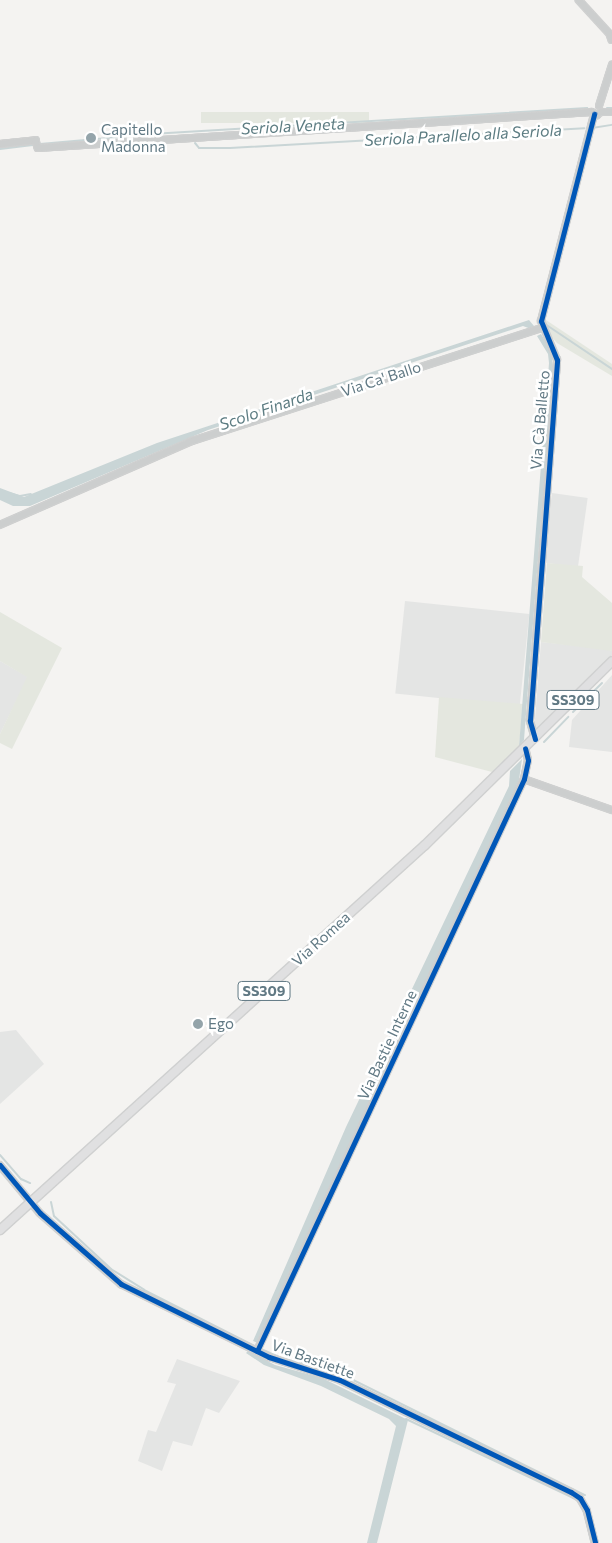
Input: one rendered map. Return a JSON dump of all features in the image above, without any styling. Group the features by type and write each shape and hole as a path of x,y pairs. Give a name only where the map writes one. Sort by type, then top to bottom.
{"main road":[{"name":"Via Romea","path":"0,1230 425,845 535,739 612,661"}],"street":[{"path":"579,0 610,34 612,40"},
{"path":"600,109 612,65"},
{"path":"0,144 37,144 593,113 600,109 612,112"},
{"path":"541,328 593,113"},
{"name":"Via Ca' Ballo","path":"0,525 56,498 128,472 200,438 541,328"},
{"name":"Via Cà Balletto","path":"535,739 530,721 558,360 554,347 541,328"},
{"name":"Via Bastie Interne","path":"259,1348 524,779 528,767 525,748"},
{"path":"524,779 612,810"},
{"name":"Via Bastiette","path":"0,1165 30,1202 121,1284 259,1348 328,1375 571,1492 587,1510 595,1543"}],"shaded area":[{"path":"201,112 369,112 369,123 201,123"},
{"path":"546,320 612,364 612,376 557,343 544,328"},
{"path":"552,493 588,498 578,567 542,562"},
{"path":"547,563 583,566 582,577 612,603 612,651 541,642"},
{"path":"405,601 529,614 520,707 395,693"},
{"path":"0,612 62,648 12,749 0,743 0,734 27,677 0,661"},
{"path":"541,642 606,649 612,651 612,655 534,732"},
{"path":"0,661 28,677 0,734"},
{"path":"612,675 612,752 569,747 572,720"},
{"path":"439,697 523,704 519,746 492,772 435,757"},
{"path":"16,1030 44,1064 0,1104 0,1032"},
{"path":"177,1359 240,1381 219,1413 206,1408 192,1446 173,1441 162,1471 138,1461 148,1430 156,1432 176,1384 167,1382"}],"water":[{"path":"529,320 534,326 531,329 523,326 208,430 30,506 13,506 0,500 0,488 24,497 157,443"},
{"path":"541,334 551,350 553,366 524,740 519,746 549,363 548,354 537,336"},
{"path":"522,759 519,780 258,1343 253,1341 346,1127 509,786 510,771"},
{"path":"248,1351 275,1365 322,1378 408,1420 377,1543 367,1543 396,1426 389,1419 321,1386 264,1365 246,1353"}],"waterway":[{"name":"Seriola Veneta","path":"40,144 151,134 587,108"},
{"name":"Seriola Veneta","path":"607,108 612,108"},
{"name":"Seriola Parallelo alla Seriola","path":"592,128 612,125"},
{"name":"Seriola Parallelo alla Seriola","path":"195,143 199,148 230,148 584,128"},
{"name":"Seriola Veneta","path":"0,149 35,145"},
{"path":"545,324 612,369"},
{"name":"Scolo Finarda","path":"9,493 20,496 31,494"},
{"path":"573,712 602,683"},
{"path":"544,742 568,717"},
{"path":"0,1155 21,1179 30,1183"},
{"path":"51,1202 54,1216 111,1269 144,1290 257,1347"},
{"path":"261,1349 283,1359 327,1367 585,1495"},
{"path":"406,1419 575,1499"}],"cycle path":[{"path":"535,739 530,721 557,360 541,321 594,114"},
{"path":"257,1351 524,779 528,760 525,748"},
{"path":"0,1165 40,1213 121,1284 269,1357 340,1380 571,1492 580,1498 587,1510 595,1543"}],"place":[{"name":"Capitello Madonna","path":"91,138"},
{"name":"Ego","path":"198,1024"}]}
